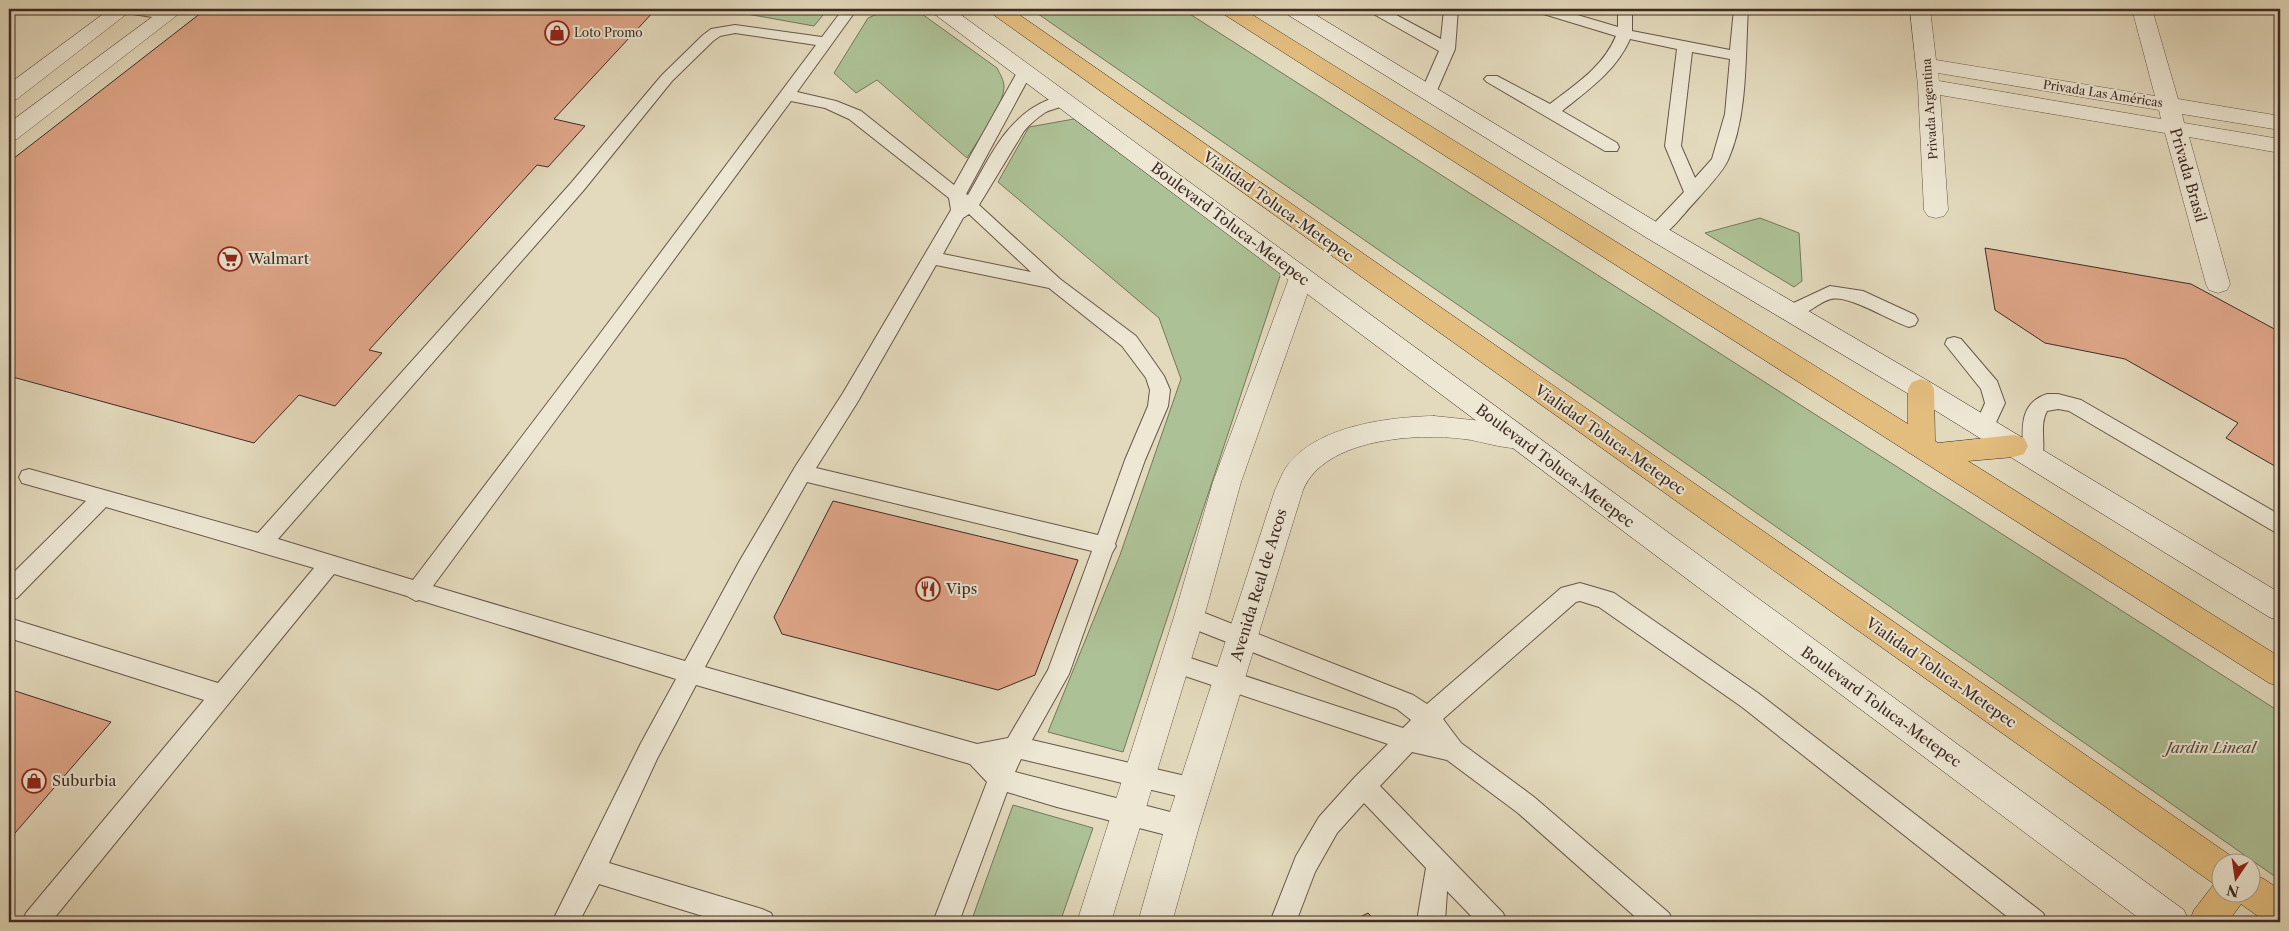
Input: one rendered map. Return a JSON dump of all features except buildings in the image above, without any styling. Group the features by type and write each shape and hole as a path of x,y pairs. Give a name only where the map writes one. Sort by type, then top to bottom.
{"highway":[{"name":"Vialidad Toluca-Metepec","path":"998,9 2212,863"},
{"path":"1229,9 2280,673"},
{"path":"1921,389 1927,450"},
{"path":"1927,450 2024,452"},
{"path":"2262,898 2280,911"},
{"path":"2206,922 2220,904"}],"street":[{"path":"9,94 122,9"},
{"name":"Boulevard Toluca-Metepec","path":"940,9 2172,922"},
{"path":"1292,9 1655,232 1921,389 2280,608"},
{"name":"Privada Argentina","path":"1920,9 1928,76 1936,210"},
{"name":"Privada Brasil","path":"2142,9 2218,284"},
{"path":"9,134 170,12"},
{"name":"Privada Las Américas","path":"1928,76 2169,105 2280,123"},
{"name":"Privada Las Américas","path":"1928,76 2175,128 2280,146"},
{"path":"1094,922 1129,815 1138,777 1175,663 1228,482 1301,278"},
{"name":"Avenida Real de Arcos","path":"1155,922 1194,789 1289,490 1299,471 1321,451 1359,434 1405,427 1450,427 1496,432 1518,439"}],"lane":[{"path":"126,9 170,12"},
{"path":"416,592 606,340 850,9"},
{"path":"1375,9 1447,49"},
{"path":"1429,92 1447,49 1451,9"},
{"path":"1542,9 1624,34 1738,56"},
{"path":"1551,111 1606,67 1617,53 1624,34 1625,9"},
{"path":"1655,232 1670,219 1720,160 1733,114 1741,9"},
{"path":"262,544 577,188 667,78 708,38 716,32 736,29 824,42"},
{"path":"1685,46 1673,146 1693,193"},
{"path":"565,922 593,870 690,673 747,568 802,473 850,398 932,258 961,205 1024,72"},
{"path":"1492,79 1611,147"},
{"path":"786,95 828,103 855,114 1054,283 1129,341 1156,376 1160,390 1158,406 1136,460 1058,674 1015,747 1000,779 946,922"},
{"path":"961,205 1018,127 1028,117 1042,108 1064,100"},
{"path":"932,258 1054,283"},
{"path":"1791,312 1830,292 1856,296 1909,320"},
{"path":"1954,344 1990,386 1994,403 1984,428"},
{"path":"2024,452 2038,405 2045,400 2058,400 2074,405 2280,524"},
{"path":"802,473 1106,546"},
{"path":"29,477 262,544 416,592 690,673 977,755 1015,747 1194,789"},
{"path":"9,591 101,499"},
{"path":"35,922 329,565"},
{"path":"1283,922 1305,865 1328,825 1363,785 1428,718 1568,595 1580,592 1606,600 1750,700 2034,922"},
{"path":"1189,617 1398,699 1428,718 1453,751 1526,805 1660,922"},
{"path":"9,628 222,695"},
{"path":"1175,663 1407,740 1453,751"},
{"path":"977,755 1000,779 1182,828"},
{"path":"1363,785 1494,922"},
{"path":"1432,922 1431,915 1438,864"},
{"path":"593,870 762,922"}],"green space":[{"path":"738,9 828,9 814,26 736,12"},
{"path":"889,9 915,9 997,68 1002,77 1003,95 989,123 967,158 877,80 856,93 834,73 868,18"},
{"name":"Jardin Lineal","path":"1031,9 1182,9 2280,712 2280,880 2262,867 2262,854 2243,854 1601,404"},
{"path":"1074,119 1281,273 1123,752 1048,732 1120,555 1181,379 1159,318 998,182 1029,127"},
{"path":"1760,218 1799,233 1802,281 1794,287 1705,233"},
{"path":"1013,805 1093,828 1060,922 971,922"}],"place":[{"name":"Loto Promo","path":"557,33"},
{"name":"Walmart","path":"230,259"},
{"name":"Vips","path":"928,589"},
{"name":"Suburbia","path":"34,781"}]}
